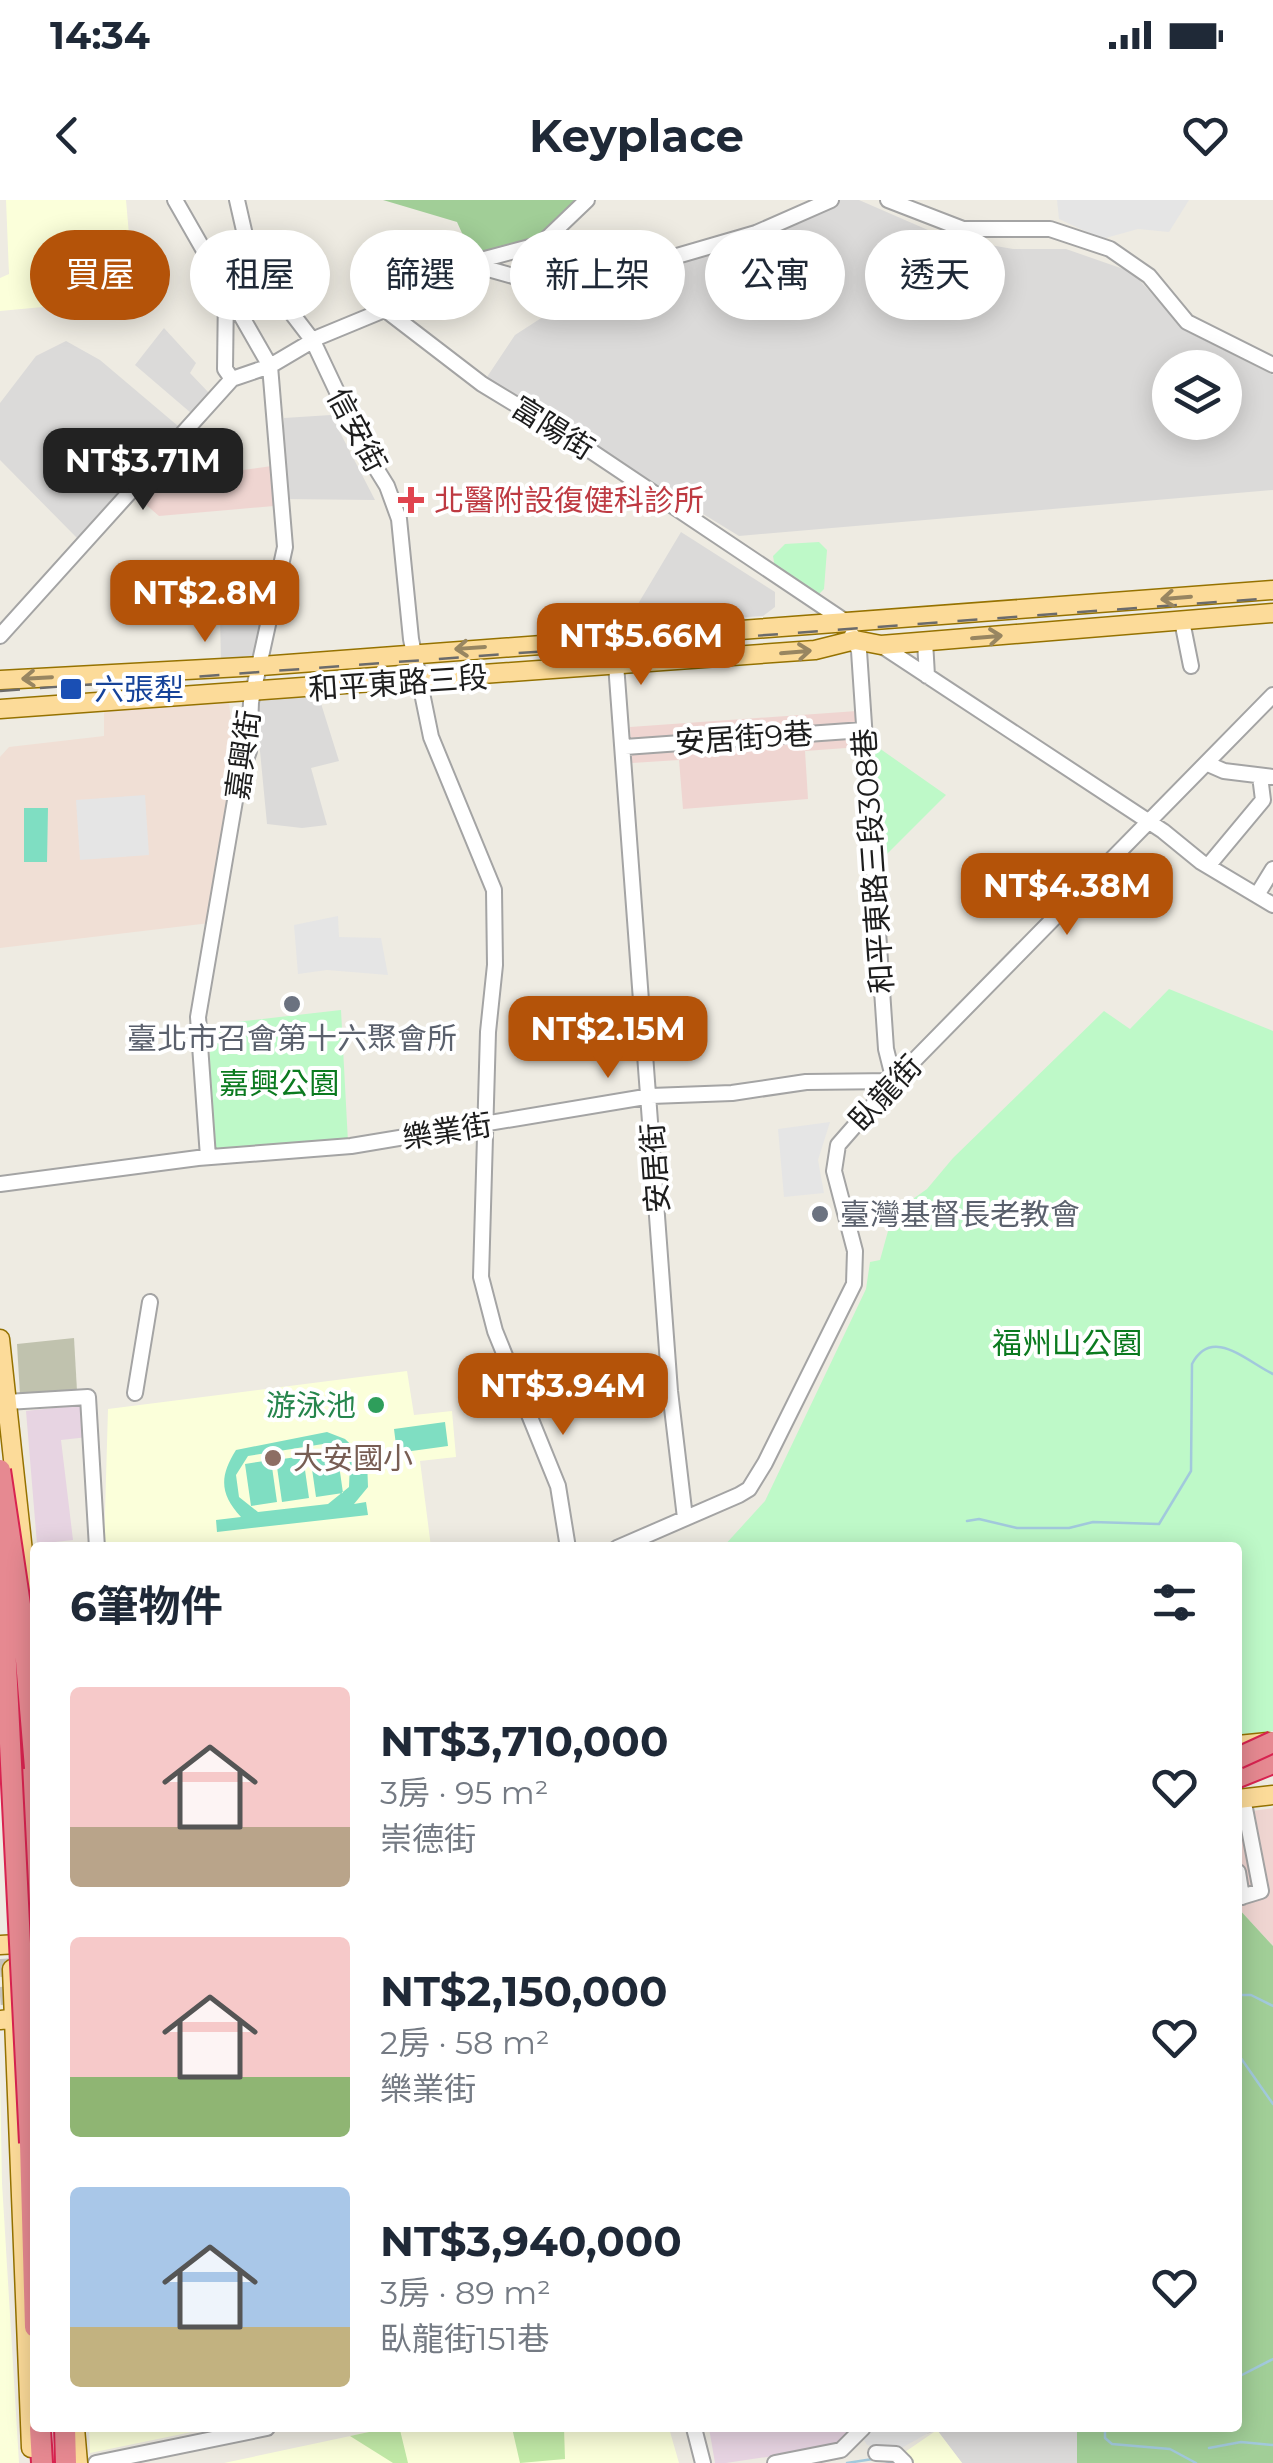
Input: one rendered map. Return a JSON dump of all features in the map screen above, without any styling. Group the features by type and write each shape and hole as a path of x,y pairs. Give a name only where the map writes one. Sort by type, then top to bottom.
{"highway":[{"path":"0,1470 8,1496 30,1708"},
{"path":"8,1496 0,1542 30,2143"},
{"path":"0,1532 17,1669 30,1875"},
{"path":"1242,1756 1273,1742"},
{"path":"1242,1775 1273,1763"},
{"path":"40,2432 42,2463"},
{"path":"65,2432 66,2463"}],"main road":[{"name":"和平東路三段","path":"0,680 261,666 1267,590"},
{"path":"1267,590 1269,614"},
{"name":"和平東路三段","path":"0,709 620,666 816,650 855,640 881,645 1269,614"},
{"path":"0,1339 7,1402 8,1496 30,1606"},
{"path":"0,1532 14,1545 25,1568"},
{"path":"0,1692 6,2020 30,2429"},
{"path":"1242,1745 1273,1742"},
{"path":"1242,1799 1273,1795"},
{"path":"30,2432 32,2463"},
{"path":"56,2432 57,2463"},
{"path":"76,2432 78,2463"}],"street":[{"name":"嘉興街","path":"175,200 192,230"},
{"name":"信安街","path":"237,200 245,236 261,272 312,341 364,449 387,486 399,519 414,653 431,736 494,890 488,1124 479,1240 487,1306 558,1486 567,1542"},
{"path":"490,260 541,244 586,200"},
{"path":"490,270 530,281 577,285 756,233 831,200"},
{"path":"888,200 963,229 1050,229 1110,249 1150,276 1187,322 1273,365"},
{"path":"226,320 225,369 232,379"},
{"name":"嘉興街","path":"208,1157 198,1017 238,784 248,751 253,692 284,548 270,366 243,320"},
{"path":"0,636 232,379 270,366 357,320"},
{"name":"富陽街","path":"398,320 482,384 590,450 1149,822 1208,866 1273,905"},
{"path":"1182,621 1191,666"},
{"path":"846,623 855,640"},
{"name":"安居街","path":"614,637 620,666 673,1424 685,1518"},
{"name":"和平東路三段308巷","path":"855,640 886,1049 894,1081"},
{"path":"925,642 927,676"},
{"name":"臥龍街","path":"631,1542 739,1495 754,1482 854,1284 855,1251 836,1188 834,1159 838,1145 894,1081 1273,695"},
{"name":"安居街9巷","path":"626,747 862,730"},
{"path":"1208,764 1267,776 1263,800 1208,866"},
{"path":"1257,895 1273,870"},
{"name":"樂業街","path":"0,1184 208,1157 351,1146 651,1096 732,1094 806,1082 894,1081"},
{"path":"135,1393 150,1302"},
{"path":"7,1402 88,1397 97,1542"},
{"path":"1242,1808 1261,1891 1242,1896"},
{"path":"96,2463 247,2432"},
{"path":"695,2432 702,2463"},
{"path":"775,2463 816,2458 841,2450 860,2432"},
{"path":"876,2453 901,2459"}],"shaded area":[{"path":"6,200 126,200 129,230 30,230 30,308 0,311 0,278 9,274"},
{"path":"836,200 859,200 928,230 865,230 865,320 1005,320 1005,248 1066,249 1132,272 1186,331 1224,350 1152,350 1152,440 1242,440 1242,359 1273,375 1273,490 739,536 485,380 515,335 538,320 685,320 685,260 705,252 705,320 845,320 845,230 761,230"},
{"path":"1057,200 1189,200 1169,232 1138,229 1102,239 1059,219"},
{"path":"164,328 196,363 190,373 209,393 191,413 135,365"},
{"path":"66,341 100,360 178,426 77,538 0,460 0,403 36,356"},
{"path":"331,415 375,500 283,499 284,418"},
{"path":"272,466 274,506 159,516 136,496 164,467 184,478"},
{"path":"681,532 775,592 775,607 763,616 641,624 635,618 638,604"},
{"path":"273,579 259,660 221,661 220,617 185,618 183,587"},
{"path":"318,694 339,761 311,768 327,825 302,828 267,824 255,699"},
{"path":"229,702 232,732 224,844 210,923 0,948 0,757 9,747 104,736 104,710"},
{"path":"857,711 860,747 805,751 808,799 683,809 679,760 632,763 630,727"},
{"path":"145,795 149,855 80,860 76,800"},
{"path":"338,916 339,937 381,938 388,975 327,970 298,974 294,925"},
{"path":"830,1122 818,1160 824,1193 784,1197 778,1129"},
{"path":"74,1338 77,1391 20,1395 17,1344"},
{"name":"大安國小","path":"407,1371 414,1415 452,1411 456,1457 420,1461 430,1542 104,1542 108,1409"},
{"path":"88,1404 88,1437 61,1440 73,1540 37,1542 26,1411"},
{"path":"1273,1808 1273,1946 1242,1912 1242,1812"},
{"path":"0,2072 2,2183 19,2463 0,2463"},
{"path":"89,2432 192,2432 90,2453"},
{"path":"369,2432 670,2432 679,2463 224,2463"},
{"path":"710,2432 864,2432 834,2447 715,2463"},
{"path":"869,2432 930,2432 898,2450 867,2445 864,2440"},
{"path":"939,2432 1077,2432 1077,2463 962,2463"},
{"path":"939,2432 962,2463 909,2463 902,2454"}],"green space":[{"path":"383,200 583,200 553,230 510,230 510,252 490,258 490,230 461,230 457,222"},
{"path":"819,542 827,550 824,589 817,596 775,568 773,556 785,544"},
{"path":"869,741 946,795 878,863"},
{"path":"24,808 48,808 47,862 24,862"},
{"name":"福州山公園","path":"1169,989 1273,1031 1273,1731 1242,1735 1242,1542 728,1542 765,1501 866,1289 870,1262 880,1260 893,1213 927,1189 953,1158 1104,1011 1130,1029"},
{"name":"嘉興公園","path":"341,1010 348,1142 213,1157 209,1025"},
{"path":"445,1422 448,1446 397,1453 394,1429"},
{"path":"327,1432 345,1439 367,1460 368,1487 354,1504 366,1502 368,1515 217,1532 216,1520 241,1517 229,1501 224,1485 236,1450","holes":["323,1444 336,1448 350,1463 349,1487 328,1504 258,1512 239,1497 236,1475 248,1456"]},
{"path":"337,1451 343,1493 316,1497 310,1455"},
{"path":"303,1456 309,1498 282,1502 276,1460"},
{"path":"271,1460 277,1502 251,1506 245,1464"},
{"path":"1242,1912 1273,1946 1273,2463 1077,2463 1077,2432 1242,2432"},
{"path":"400,2432 408,2463 393,2463 350,2436"},
{"path":"513,2432 564,2432 565,2459 520,2463"}],"waterway":[{"path":"967,1521 979,1519 1017,1528 1069,1528 1093,1522 1159,1524 1191,1471 1192,1364 1200,1353 1209,1348 1230,1350 1273,1374"},
{"path":"1242,1995 1251,1995 1273,2006"},
{"path":"1242,2060 1273,2104"},
{"path":"1242,2375 1273,2359"},
{"path":"1105,2432 1105,2438 1112,2444 1170,2449 1196,2463"},
{"path":"1209,2448 1241,2442 1273,2445"},
{"path":"847,2463 873,2459"},
{"path":"881,2460 894,2463"}],"tunnel":[{"path":"0,1968 30,1966"},
{"path":"0,1996 30,1993"}],"railway":[{"path":"0,691 1273,598"}],"place":[{"name":"北醫附設復健科診所","path":"411,500"},
{"name":"六張犁","path":"71,689"},
{"name":"臺北市召會第十六聚會所","path":"292,1004"},
{"name":"臺灣基督長老教會","path":"820,1214"},
{"name":"游泳池","path":"376,1405"},
{"name":"大安國小","path":"273,1458"}]}
